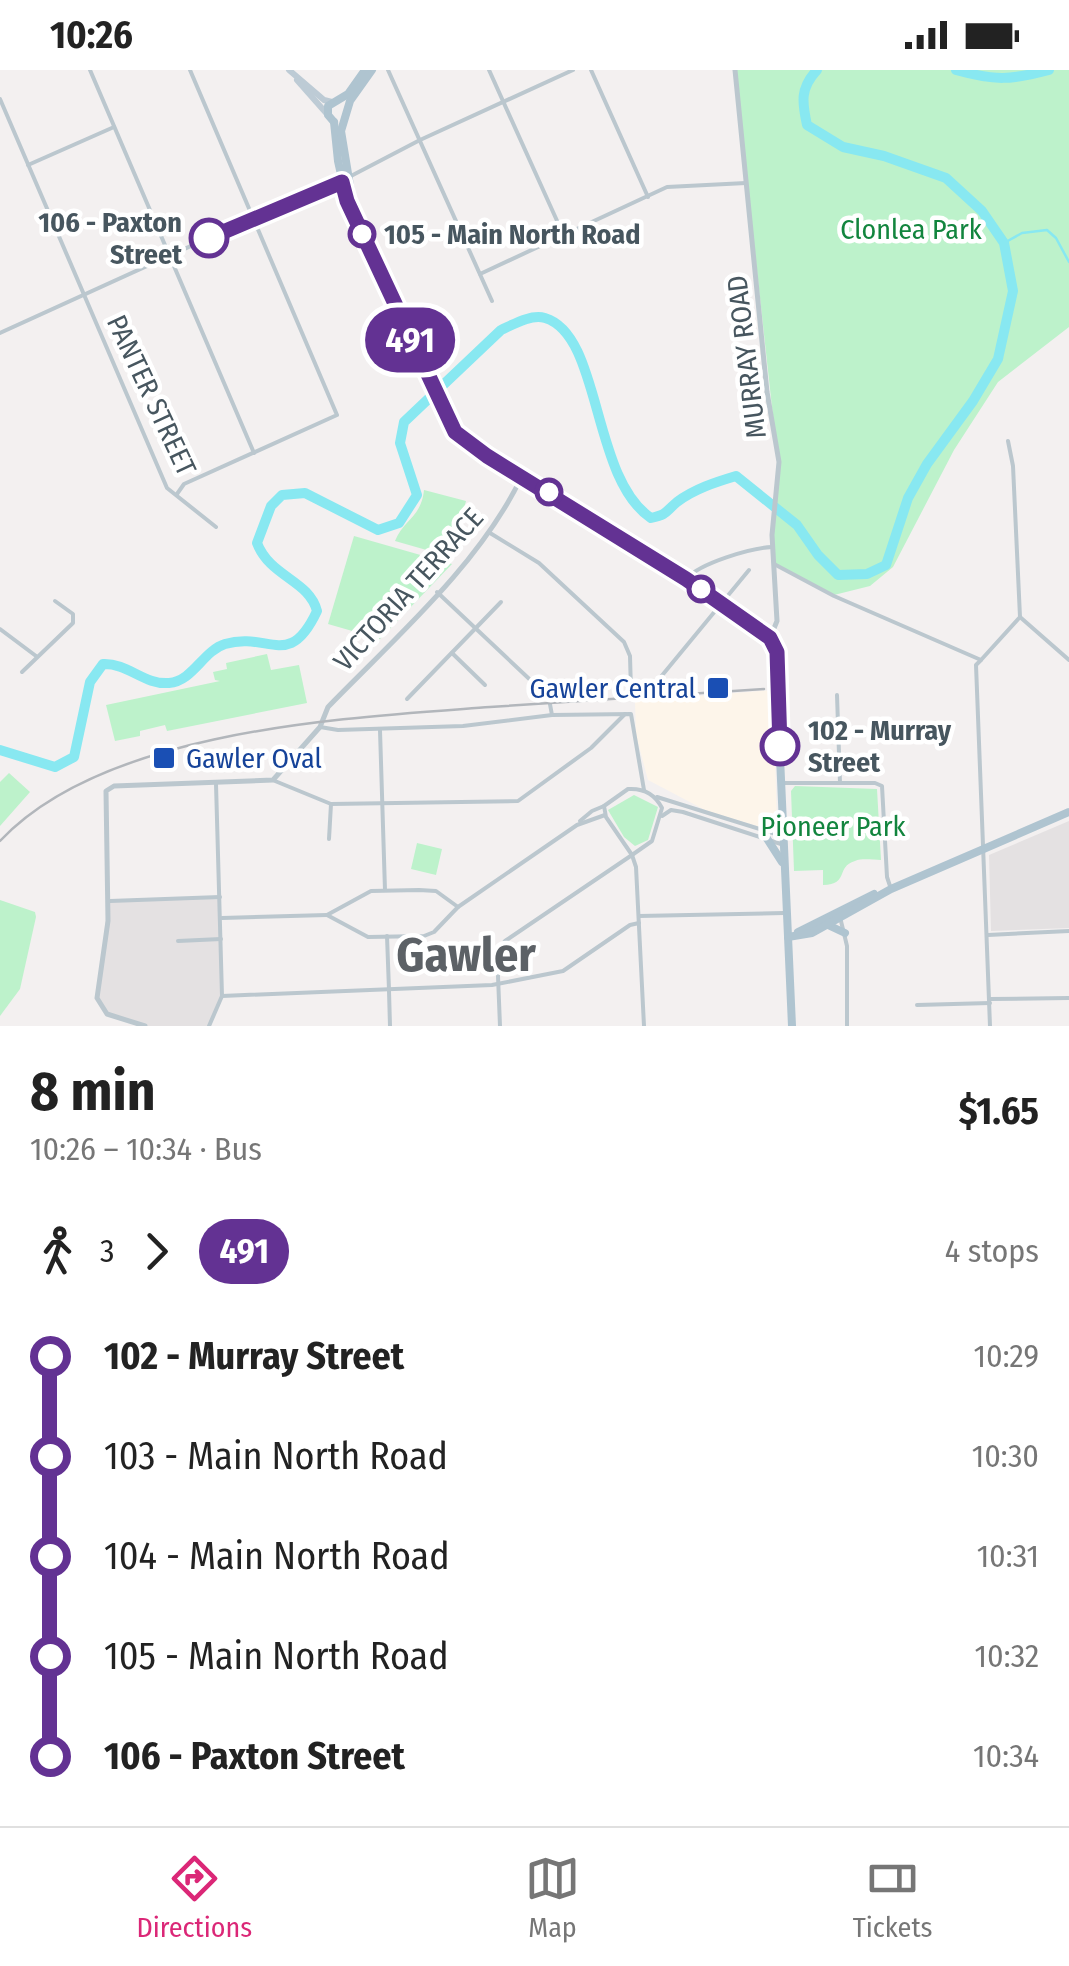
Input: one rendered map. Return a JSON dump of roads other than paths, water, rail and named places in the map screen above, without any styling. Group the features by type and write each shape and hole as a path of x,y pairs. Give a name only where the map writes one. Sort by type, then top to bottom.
{"main road":[{"path":"368,70 335,101 331,118 344,176 355,216 455,432 686,579 770,638 777,652 792,1026"},
{"path":"344,176 341,139 348,107 368,70"},
{"path":"291,72 323,99 348,107"},
{"path":"291,72 331,118 346,118"},
{"path":"789,952 809,931 839,915 1069,812"},
{"path":"769,835 785,871"},
{"path":"787,914 796,926 809,931"},
{"path":"788,935 827,925 839,915"},
{"path":"827,925 840,928 845,934"}],"street":[{"path":"90,70 254,453"},
{"path":"177,494 184,484 337,415 190,70"},
{"path":"388,70 492,301"},
{"path":"489,70 563,235"},
{"path":"0,332 573,70"},
{"path":"591,70 648,197"},
{"name":"MURRAY ROAD","path":"735,70 767,392 778,454 772,547 777,620 770,638"},
{"name":"PANTER STREET","path":"0,99 167,488 216,527"},
{"path":"28,165 114,127"},
{"path":"480,274 674,186 746,183"},
{"path":"990,1026 976,665 1020,617 1014,466 1008,441"},
{"name":"VICTORIA TERRACE","path":"273,780 320,728 328,707 490,533 522,475"},
{"path":"490,533 539,562 624,642 630,656 631,691 650,690 749,570"},
{"path":"686,579 701,568 772,547"},
{"path":"774,564 845,601 980,660"},
{"path":"438,592 544,694 552,715"},
{"path":"22,672 73,623 72,614 55,601"},
{"path":"407,699 501,602"},
{"path":"1020,617 1069,660"},
{"path":"0,629 36,657"},
{"path":"452,652 485,685"},
{"path":"836,695 840,783"},
{"path":"320,728 380,730 463,726 552,715 628,714"},
{"path":"628,714 644,790"},
{"path":"145,1026 108,1014 98,1001 107,936 104,797 109,788 273,780 332,804 518,800 591,748 628,714"},
{"path":"380,730 385,890"},
{"path":"209,1026 222,996 216,784"},
{"path":"782,784 878,784 883,788 886,877 892,889"},
{"path":"577,825 585,815 628,789 644,790 784,841"},
{"path":"500,1026 497,951 505,941 642,850 654,838 662,816 653,796"},
{"path":"329,839 332,804"},
{"path":"604,806 605,815 636,867 644,1026"},
{"path":"662,816 670,810 684,812 769,835"},
{"path":"220,918 327,916 368,937 430,934 458,907 577,825 605,815"},
{"path":"769,835 783,823"},
{"path":"616,865 626,852 623,844"},
{"path":"636,867 642,850"},
{"path":"327,916 366,892 385,890 436,891 458,907"},
{"path":"108,901 220,897"},
{"path":"222,996 498,984 563,971 639,920 787,914"},
{"path":"839,915 845,934 848,1026"},
{"path":"988,935 1069,931"},
{"path":"387,936 390,1026"},
{"path":"178,941 221,940"},
{"path":"917,1005 1069,998"}],"waterway":[{"path":"0,750 55,767 74,757 90,682 103,664 169,683 185,677 225,644 240,641 277,645 297,640 317,611 306,592 271,564 257,543 271,506 282,495 305,493 378,530 399,523 417,495 400,443 404,422 501,330 528,318 545,318 563,330 577,351 617,472 632,499 651,518 698,490 736,476 797,525 838,575 867,574 886,565 908,498 998,359 1013,291 1004,243 982,211 946,178 884,156 843,147 807,125 804,96 817,70"},
{"path":"956,70 1003,78 1049,70"},
{"path":"1004,243 1022,233 1047,230 1069,262"}],"railway":[{"path":"0,841 45,804 100,774 163,752 230,736 367,717 764,689"}],"place":[{"name":"105 - Main North Road","path":"362,234"},
{"name":"106 - Paxton Street","path":"209,238"},
{"name":"Gawler Central","path":"718,688"},
{"name":"102 - Murray Street","path":"780,746"},
{"name":"Gawler Oval","path":"164,758"}],"district":[{"name":"Gawler","path":"466,954"}],"park label":[{"name":"Clonlea Park","path":"911,229"},
{"name":"Pioneer Park","path":"833,826"}]}
